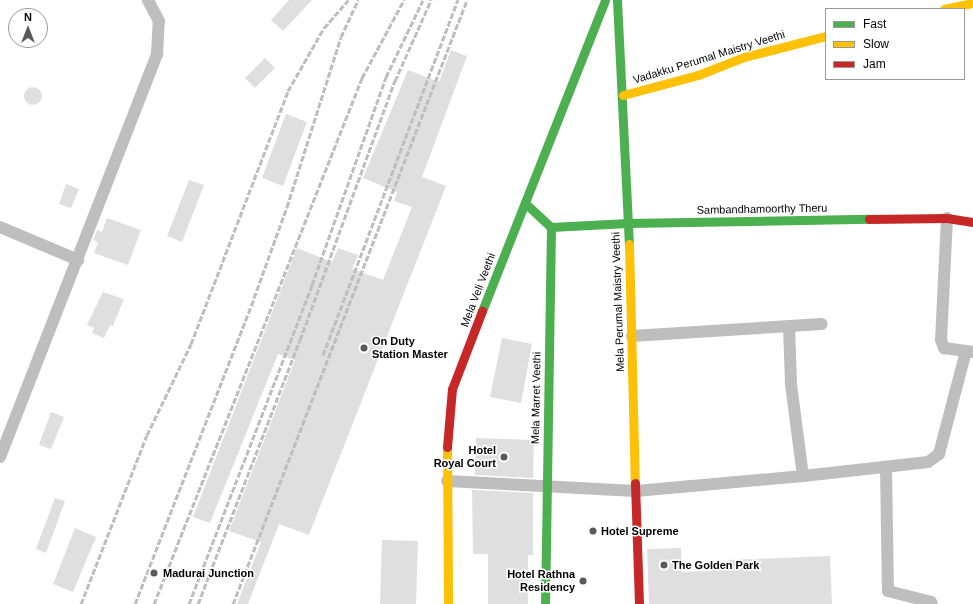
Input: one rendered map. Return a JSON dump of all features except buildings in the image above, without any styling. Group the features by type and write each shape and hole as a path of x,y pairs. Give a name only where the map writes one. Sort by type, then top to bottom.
{"street":[{"path":"0,457 157,54 159,20 148,0"},
{"name":"Mela Veli Veethi","path":"448,604 447,440 452,389 606,0"},
{"name":"Mela Perumal Maistry Veethi","path":"617,0 623,95 628,223 639,604"},
{"path":"949,8 973,3"},
{"name":"Vadakku Perumal Maistry Veethi","path":"623,95 698,75 744,57 825,36"},
{"path":"525,203 551,227"},
{"path":"447,481 636,491 803,476 928,462 939,454 969,351 944,348 941,340 947,218"},
{"name":"Sambandhamoorthy Theru","path":"551,227 628,223 947,218 973,222"},
{"path":"0,227 78,260"},
{"name":"Mela Marret Veethi","path":"545,604 551,227"},
{"path":"632,336 822,324"},
{"path":"789,326 791,384 803,476"},
{"path":"886,466 888,591 931,602 932,604"}],"railway":[{"path":"81,604 147,435 191,344 288,91 324,28 348,0"},
{"path":"135,604 254,298 287,207 341,37 358,0"},
{"path":"154,604 362,78 404,0"},
{"path":"189,604 312,285 386,77 423,0"},
{"path":"198,604 300,340 395,81 431,0"},
{"path":"323,355 458,0"},
{"path":"233,604 467,0"}],"traffic: fast":[{"path":"482,311 605,0"},
{"path":"617,0 629,244"},
{"path":"525,203 551,227 545,604"},
{"path":"551,227 628,223 869,219"}],"traffic: slow":[{"path":"949,8 973,3"},
{"path":"623,95 698,75 744,57 825,36"},
{"path":"629,244 635,483"},
{"path":"447,447 448,604"}],"traffic: jam":[{"path":"869,219 947,218 973,222"},
{"path":"447,447 452,389 482,311"},
{"path":"635,483 639,604"}],"place":[{"name":"On Duty Station Master","path":"364,348"},
{"name":"Hotel Royal Court","path":"504,457"},
{"name":"Hotel Supreme","path":"593,531"},
{"name":"The Golden Park","path":"664,565"},
{"name":"Madurai Junction","path":"154,573"},
{"name":"Hotel Rathna Residency","path":"583,581"}]}
